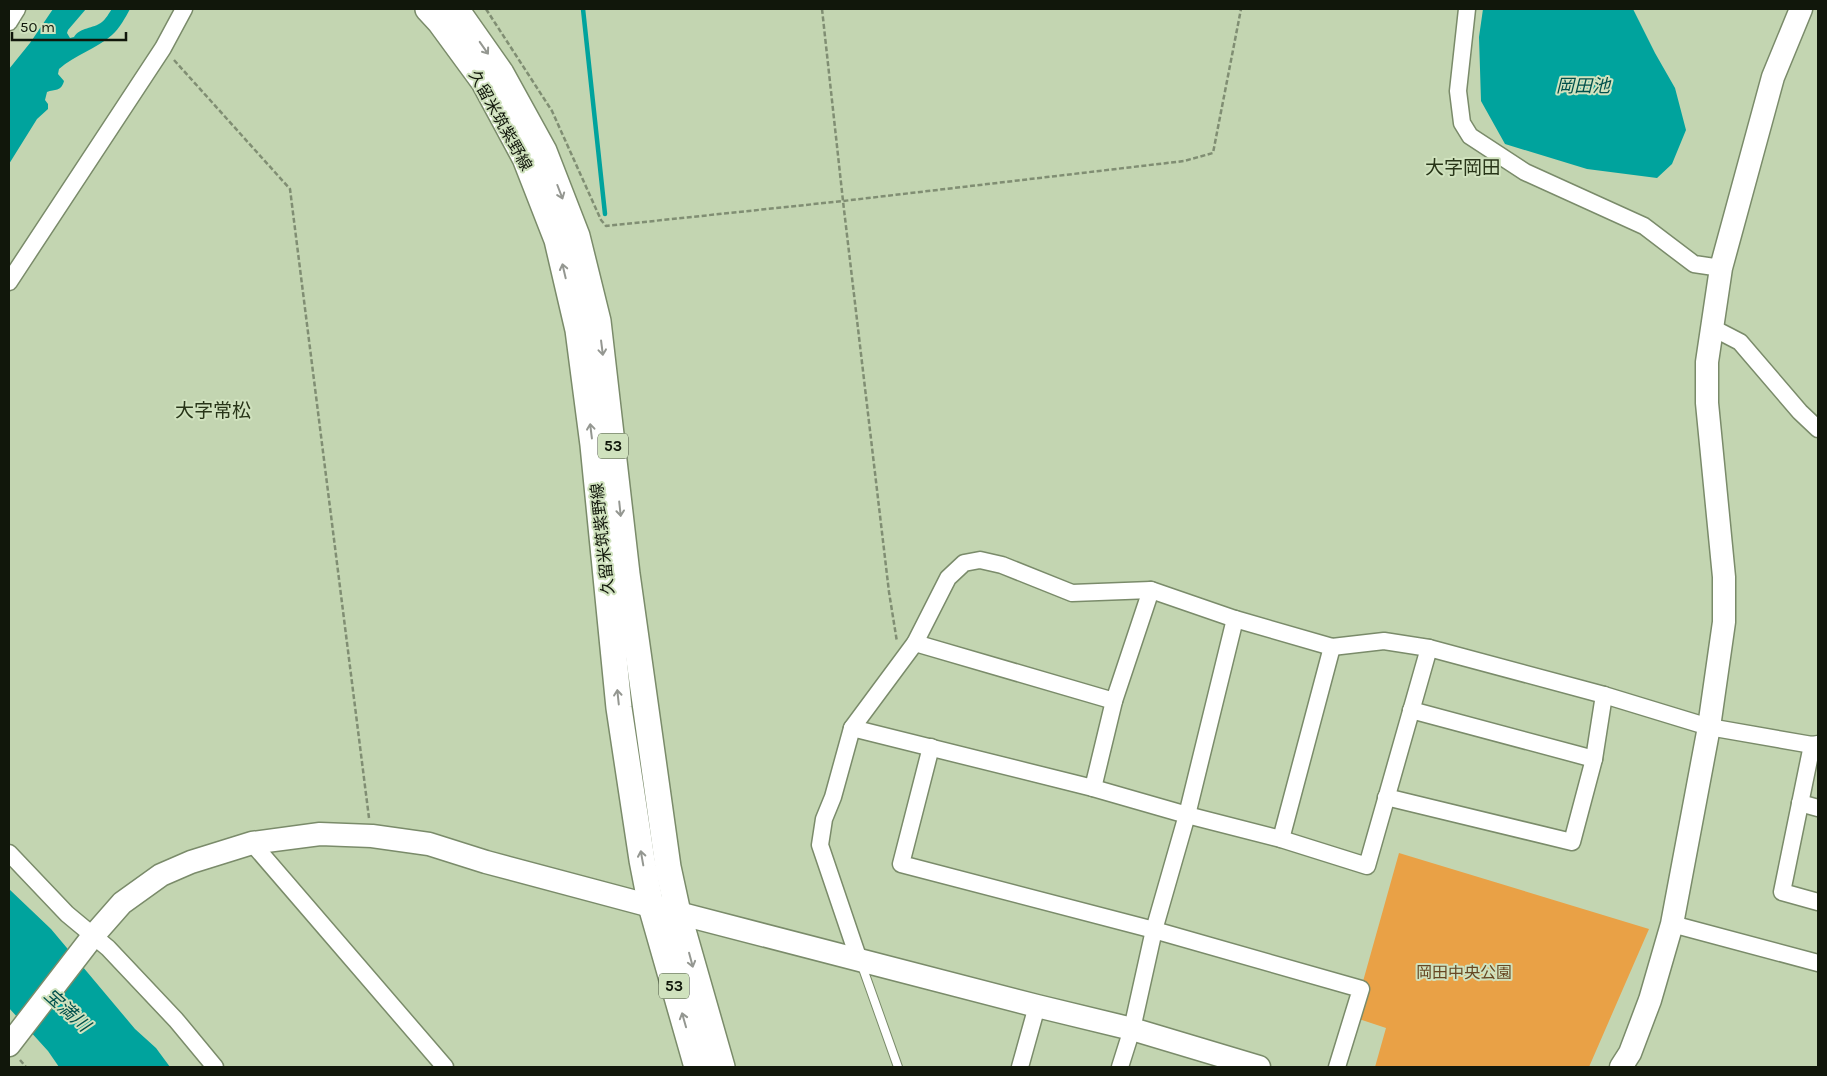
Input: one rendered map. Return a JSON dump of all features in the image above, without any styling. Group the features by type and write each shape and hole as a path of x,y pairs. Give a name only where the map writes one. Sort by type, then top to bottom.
{"main road":[{"name":"久留米筑紫野線","path":"428,9 440,22 484,82 525,158 557,240 578,330 592,445 619,708 642,860 651,906 697,1067"},
{"name":"久留米筑紫野線","path":"456,9 501,73 544,151 577,236 598,321 626,574 668,867 678,913 722,1067"}],"street":[{"path":"9,22 17,9"},
{"path":"9,282 163,48 183,9"},
{"path":"1467,9 1458,91 1462,123 1470,136 1525,172 1644,226 1694,264 1721,268"},
{"path":"1622,1067 1630,1053 1650,1000 1672,924 1709,727 1724,622 1724,577 1707,404 1707,362 1711,327 1721,268 1773,77 1801,9"},
{"path":"1711,327 1740,342 1800,412 1818,429"},
{"path":"860,960 820,845 824,820 833,797 852,728 915,644 948,578 964,563 980,560 1002,565 1072,594 1151,590 1332,647 1384,641 1429,648 1709,727 1815,745 1800,803 1782,892 1818,902"},
{"path":"1093,788 1114,701 1151,590"},
{"path":"1120,1067 1132,1029 1154,930 1187,815 1235,618"},
{"path":"915,644 1114,701"},
{"path":"1281,839 1332,647"},
{"path":"852,728 1093,788 1281,839 1367,866 1429,648"},
{"path":"1386,796 1572,842 1594,759 1604,696"},
{"path":"1411,710 1594,759"},
{"path":"931,747 901,864 1154,930 1362,989 1338,1067"},
{"path":"1800,803 1818,808"},
{"path":"11,1042 122,902 161,875 191,862 252,843 320,834 372,836 429,844 486,862 651,906 1132,1029 1220,1062 1259,1067"},
{"path":"252,843 445,1067"},
{"path":"9,853 67,914 89,942 176,1020 215,1067"},
{"path":"1672,924 1818,963"},
{"path":"1020,1067 1037,1006"}],"lane":[{"path":"860,960 898,1067"}],"path":[{"path":"486,9 552,111 601,220 606,226 843,201 1184,161 1213,154 1241,9"},
{"path":"822,9 889,592 900,664"},
{"path":"163,48 290,189 372,836"}],"green space":[{"name":"岡田中央公園","path":"1399,853 1649,929 1589,1067 1375,1067 1386,1028 1353,1017"}],"water":[{"path":"53,9 86,9 68,30 67,33 70,38 80,31 102,22 112,9 130,9 112,35 59,69 58,74 64,81 63,85 57,90 47,92 45,100 48,104 48,109 37,119 9,164 9,69 30,43"},
{"name":"岡田池","path":"1483,9 1633,9 1675,88 1686,130 1672,164 1657,178 1587,169 1505,144 1481,101 1479,37"},
{"name":"宝満川","path":"9,889 51,929 135,1029 156,1048 170,1067 59,1067 48,1051 9,1008"}],"waterway":[{"path":"583,9 605,214"}],"district":[{"name":"大字岡田","path":"1463,167"},
{"name":"大字常松","path":"213,410"}]}
